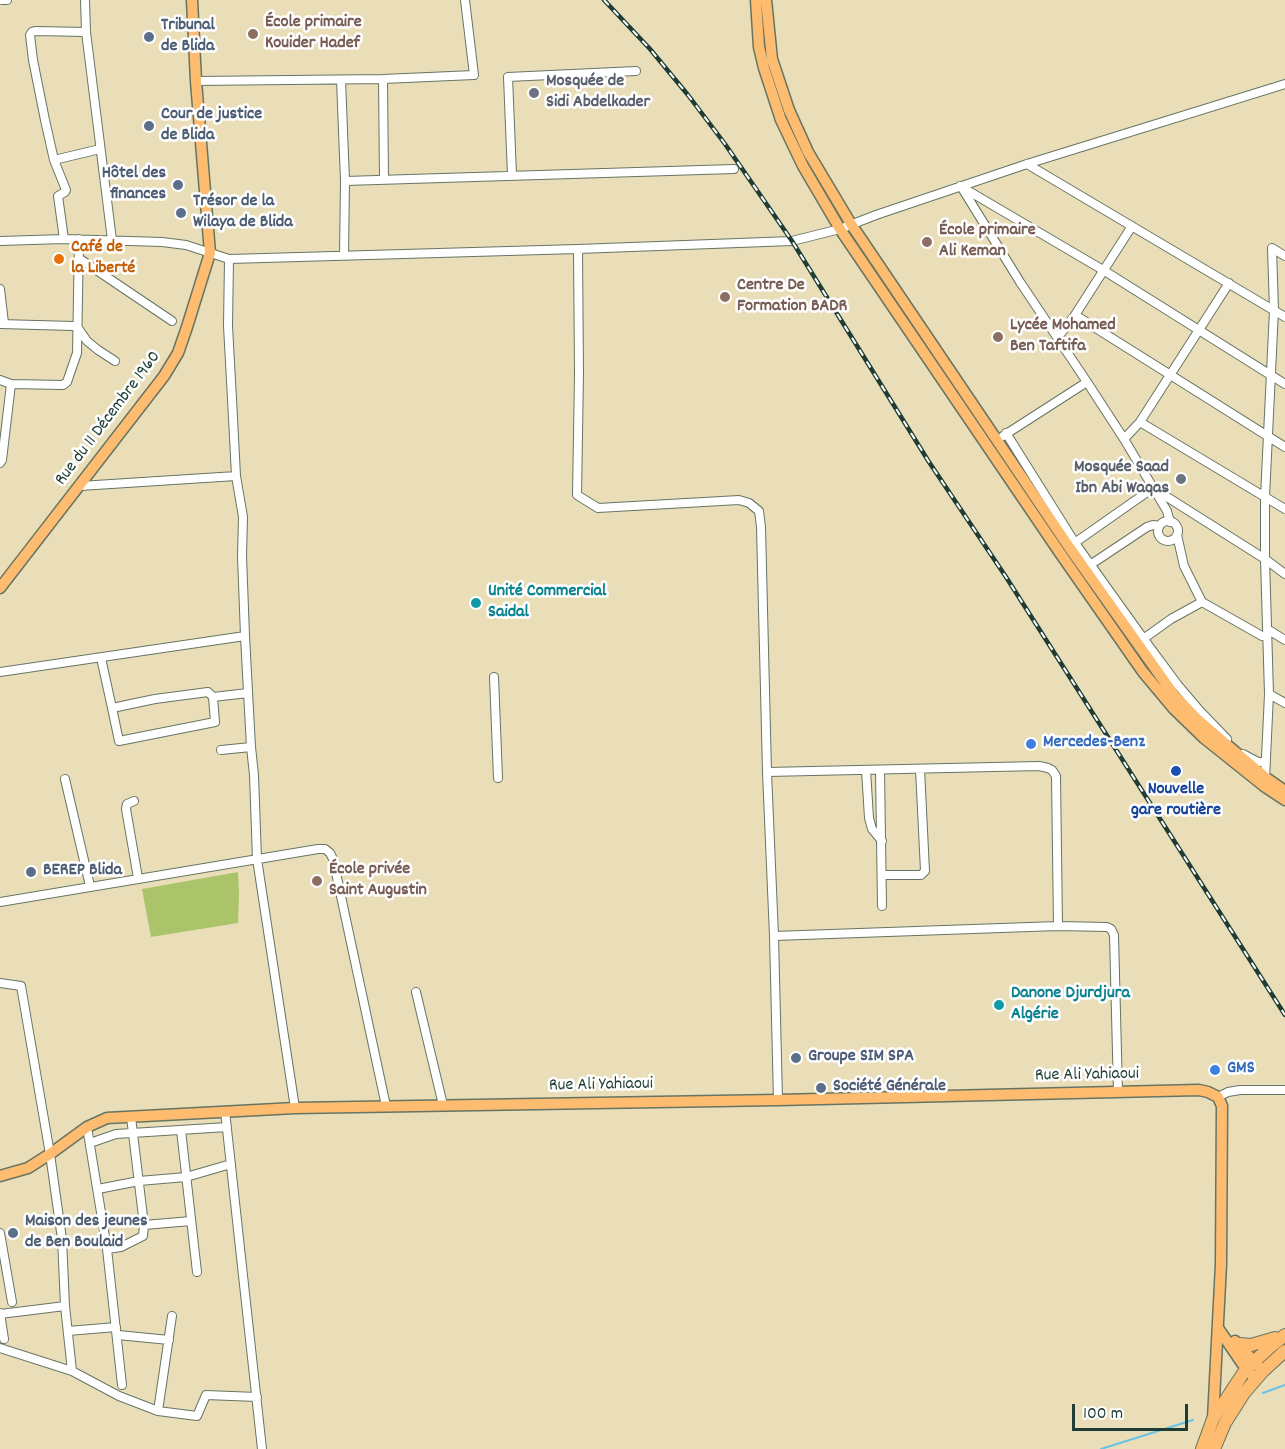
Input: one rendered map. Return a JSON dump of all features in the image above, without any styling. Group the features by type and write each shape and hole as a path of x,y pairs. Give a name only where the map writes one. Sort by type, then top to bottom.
{"highway":[{"path":"1240,1344 1251,1345 1285,1335"},
{"path":"1202,1449 1213,1419 1250,1365 1285,1335"},
{"path":"1215,1449 1225,1423 1244,1393 1285,1351"}],"main road":[{"name":"Rue du 11 Décembre 1960","path":"0,588 164,376 178,352 210,253 192,0"},
{"path":"756,0 759,47 781,120 803,166 840,229 1068,548 1140,641 1174,694 1197,719 1285,800"},
{"path":"766,0 772,59 789,110 808,152 851,224 1068,548 1143,672 1174,709 1204,738 1264,781 1285,791"},
{"name":"Rue Ali Yahiaoui","path":"0,1176 28,1168 87,1127 107,1118 295,1108 1199,1090 1218,1097"},
{"path":"1213,1419 1221,1264 1222,1106 1218,1097"},
{"path":"1218,1328 1240,1344 1250,1365"},
{"path":"1218,1328 1260,1375"}],"street":[{"path":"2,0 7,0"},
{"path":"85,0 86,32 112,240"},
{"path":"196,81 341,80 474,75 465,0"},
{"path":"64,238 58,195 66,190 54,160 30,35 35,31 86,32"},
{"path":"512,175 508,77 636,71"},
{"path":"383,79 384,179"},
{"path":"341,80 345,180 344,255"},
{"path":"0,241 64,238 162,242 186,245 230,259 792,241 840,229 1027,164 1285,84"},
{"path":"54,160 100,149"},
{"path":"1027,164 1285,317"},
{"path":"345,180 734,169"},
{"path":"960,186 1103,270 1285,384"},
{"path":"960,186 1020,282 1124,439 1167,511 1170,522 1175,526 1184,566 1202,602 1285,640"},
{"path":"1058,337 1075,315 1132,226"},
{"path":"0,380 11,384 66,384 77,353 79,239"},
{"path":"1264,781 1269,694 1265,632 1265,497 1274,310 1272,248 1285,256"},
{"path":"578,249 577,495 598,508 738,500 749,503 759,511 778,1100"},
{"path":"80,259 172,321"},
{"path":"230,259 228,326 236,476 243,517 245,636 257,859 295,1108"},
{"path":"1124,439 1140,422 1229,283"},
{"path":"0,289 2,324 78,328 87,341 115,361"},
{"path":"1075,315 1285,447"},
{"path":"996,440 1087,382"},
{"path":"0,463 11,384"},
{"path":"1140,422 1285,509"},
{"path":"1006,433 1068,548 1090,565 1140,641 1216,728 1246,756 1258,762 1266,762"},
{"path":"80,486 236,476"},
{"path":"1068,548 1153,488"},
{"path":"1153,488 1285,574"},
{"path":"1170,522 1164,522 1160,526 1159,536 1163,540 1170,541 1177,535"},
{"path":"1090,565 1147,527 1160,526"},
{"path":"1140,641 1171,619 1202,602"},
{"path":"0,672 245,636"},
{"path":"101,658 119,741 215,722 213,697 208,692 155,699 112,708"},
{"path":"494,676 498,778"},
{"path":"213,697 248,693"},
{"path":"1269,694 1285,703"},
{"path":"221,750 251,747"},
{"path":"767,772 1039,766 1052,770 1056,776 1058,926"},
{"path":"883,875 921,875 925,872 920,769"},
{"path":"866,770 869,818 872,829 882,841"},
{"path":"880,770 882,906"},
{"path":"65,779 90,886"},
{"path":"135,801 127,804 126,809 138,878"},
{"path":"0,902 325,849 333,859 386,1106"},
{"path":"774,936 1058,926 1107,927 1114,935 1118,1092"},
{"path":"0,983 21,986 62,1239 65,1306 72,1371"},
{"path":"416,992 443,1105"},
{"path":"1218,1097 1240,1090 1285,1090"},
{"path":"225,1111 262,1449"},
{"path":"107,1249 121,1247 143,1236 144,1225 131,1117"},
{"path":"87,1127 107,1249 122,1385"},
{"path":"90,1143 116,1134 227,1127"},
{"path":"181,1130 197,1272"},
{"path":"98,1189 186,1177 231,1164"},
{"path":"144,1225 191,1221"},
{"path":"0,1233 12,1302"},
{"path":"65,1306 0,1314 2,1343 72,1371 119,1396 158,1411 197,1416 206,1395 257,1397"},
{"path":"158,1411 172,1316"},
{"path":"68,1331 117,1331 169,1340"}],"green space":[{"path":"238,872 238,923 151,937 142,889"}],"waterway":[{"path":"1263,1393 1285,1385"},
{"path":"1101,1449 1193,1420"}],"railway":[{"path":"604,0 650,49 688,95 792,241 929,462 1006,577 1285,1015"}],"place":[{"name":"École primaire Kouider Hadef","path":"253,34"},
{"name":"Tribunal de Blida","path":"149,37"},
{"name":"Mosquée de Sidi Abdelkader","path":"534,93"},
{"name":"Cour de justice de Blida","path":"149,126"},
{"name":"Hôtel des finances","path":"178,185"},
{"name":"Trésor de la Wilaya de Blida","path":"181,213"},
{"name":"École primaire Ali Keman","path":"927,242"},
{"name":"Café de la Liberté","path":"59,259"},
{"name":"Centre De Formation BADR","path":"725,297"},
{"name":"Lycée Mohamed Ben Taftifa","path":"998,337"},
{"name":"Mosquée Saad Ibn Abi Waqas","path":"1181,479"},
{"name":"Unité Commercial Saidal","path":"476,603"},
{"name":"Mercedes-Benz","path":"1031,744"},
{"name":"Nouvelle gare routière","path":"1176,771"},
{"name":"BEREP Blida","path":"31,872"},
{"name":"École privée Saint Augustin","path":"317,881"},
{"name":"Danone Djurdjura Algérie","path":"999,1005"},
{"name":"Groupe SIM SPA","path":"796,1058"},
{"name":"GMS","path":"1215,1070"},
{"name":"Société Générale","path":"821,1088"},
{"name":"Maison des jeunes de Ben Boulaid","path":"13,1233"}]}
